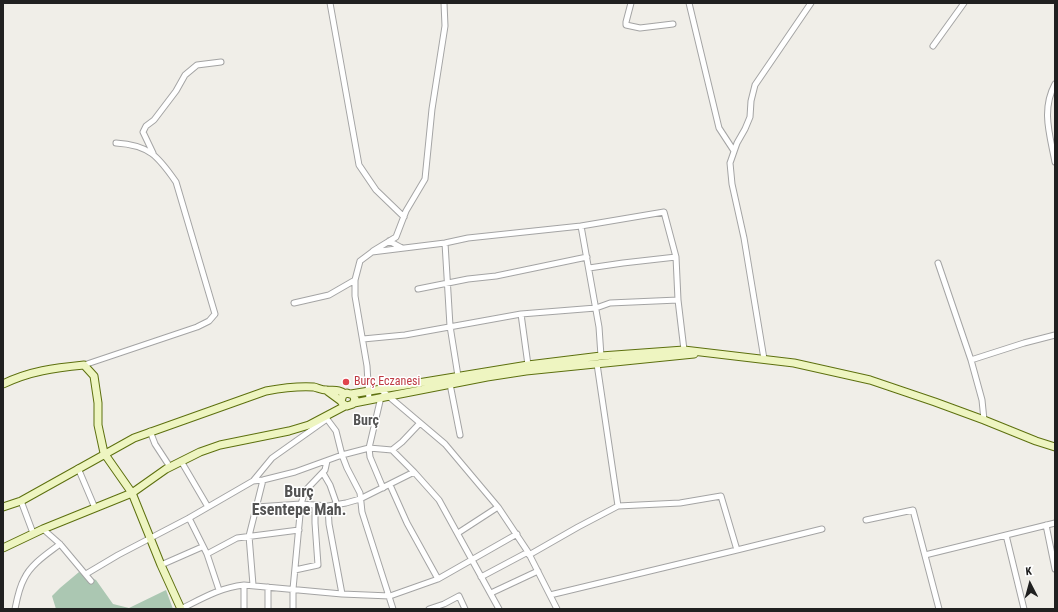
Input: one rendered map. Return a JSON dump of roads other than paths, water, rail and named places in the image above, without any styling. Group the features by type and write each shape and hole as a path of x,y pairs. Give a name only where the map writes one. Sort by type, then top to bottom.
{"main road":[{"path":"343,403 342,396 348,394 368,391 382,394 591,363 600,356 684,350 764,358 794,363 870,380 984,420 1055,447"},
{"path":"326,390 343,403 351,406 354,403 369,400 382,394 458,376 528,365 591,363 686,355 699,352"},
{"path":"3,384 16,378 51,368 84,364 94,376 98,402 98,425 104,454 132,493 161,565 181,609"},
{"path":"3,507 21,501 134,438 150,431 266,391 303,386 316,387 326,390 338,390 354,397 354,403"},
{"path":"3,548 33,533 132,493 170,467 200,452 220,445 289,431 309,425 327,418 343,403"}],"street":[{"path":"330,3 359,165 376,190 404,217"},
{"path":"369,400 367,366 355,296 355,280 360,260 396,237 404,217 425,179 432,109 445,26 444,3"},
{"path":"631,3 626,25 640,28 673,24"},
{"path":"689,3 719,128 734,151"},
{"path":"764,358 744,238 732,184 730,163 737,143 750,117 751,100 755,85 811,3"},
{"path":"933,46 964,3"},
{"path":"154,156 143,132 146,126 154,120 186,75 197,65 222,62"},
{"path":"1055,84 1051,92 1047,108 1055,162"},
{"path":"84,364 197,327 210,321 215,314 176,182 168,170 149,151 135,145 116,143"},
{"path":"372,252 445,243 468,238 581,226 664,212 676,257 678,300 684,350"},
{"path":"581,226 599,327 600,356"},
{"path":"389,241 402,248"},
{"path":"445,243 450,326 458,376"},
{"path":"418,289 468,279 496,276 587,257"},
{"path":"589,268 676,257"},
{"path":"938,263 971,360 982,400 984,420"},
{"path":"294,303 330,295 355,280"},
{"path":"363,339 405,335 521,314 596,308 610,303 678,300"},
{"path":"521,314 528,365"},
{"path":"971,360 1024,343 1055,336"},
{"path":"591,363 618,506"},
{"path":"450,384 460,435"},
{"path":"384,488 370,457 369,448 382,394 445,444 498,506 529,554 557,609"},
{"path":"86,574 253,481 272,458 327,418 336,431 342,455 360,493 362,512 393,609"},
{"path":"392,450 420,423"},
{"path":"150,431 170,467"},
{"path":"253,481 295,472 342,455 369,448 392,450 439,500 499,609"},
{"path":"181,461 208,507"},
{"path":"293,609 293,589 301,504 305,491 323,473 327,467 327,461"},
{"path":"78,468 95,508"},
{"path":"256,507 301,504 328,506 337,505 360,499 414,472"},
{"path":"323,473 330,484 337,505"},
{"path":"253,585 249,536 263,480"},
{"path":"390,485 407,523 438,579"},
{"path":"481,577 529,554 618,506 680,503 721,496 737,550"},
{"path":"21,501 33,533"},
{"path":"295,570 318,565 315,523 316,505"},
{"path":"328,506 329,524 342,594"},
{"path":"458,533 498,506"},
{"path":"866,520 913,510 939,609"},
{"path":"189,518 206,554 219,590"},
{"path":"925,555 1055,522"},
{"path":"1046,525 1055,569"},
{"path":"43,529 60,544 91,581"},
{"path":"550,595 822,529"},
{"path":"206,554 237,538 299,530"},
{"path":"181,609 219,590 232,586 244,585 342,594 390,596 438,579 517,534"},
{"path":"1006,535 1024,609"},
{"path":"15,609 21,586 27,573 43,556 60,544"},
{"path":"161,565 202,547"},
{"path":"491,593 538,571"},
{"path":"244,585 244,609"},
{"path":"268,587 268,609"},
{"path":"429,609 445,606 459,596 465,609"}],"place":[{"name":"Burç Eczanesi","path":"346,382"}],"district":[{"name":"Burç","path":"366,421"},
{"name":"Burç Esentepe Mah.","path":"299,502"}]}
